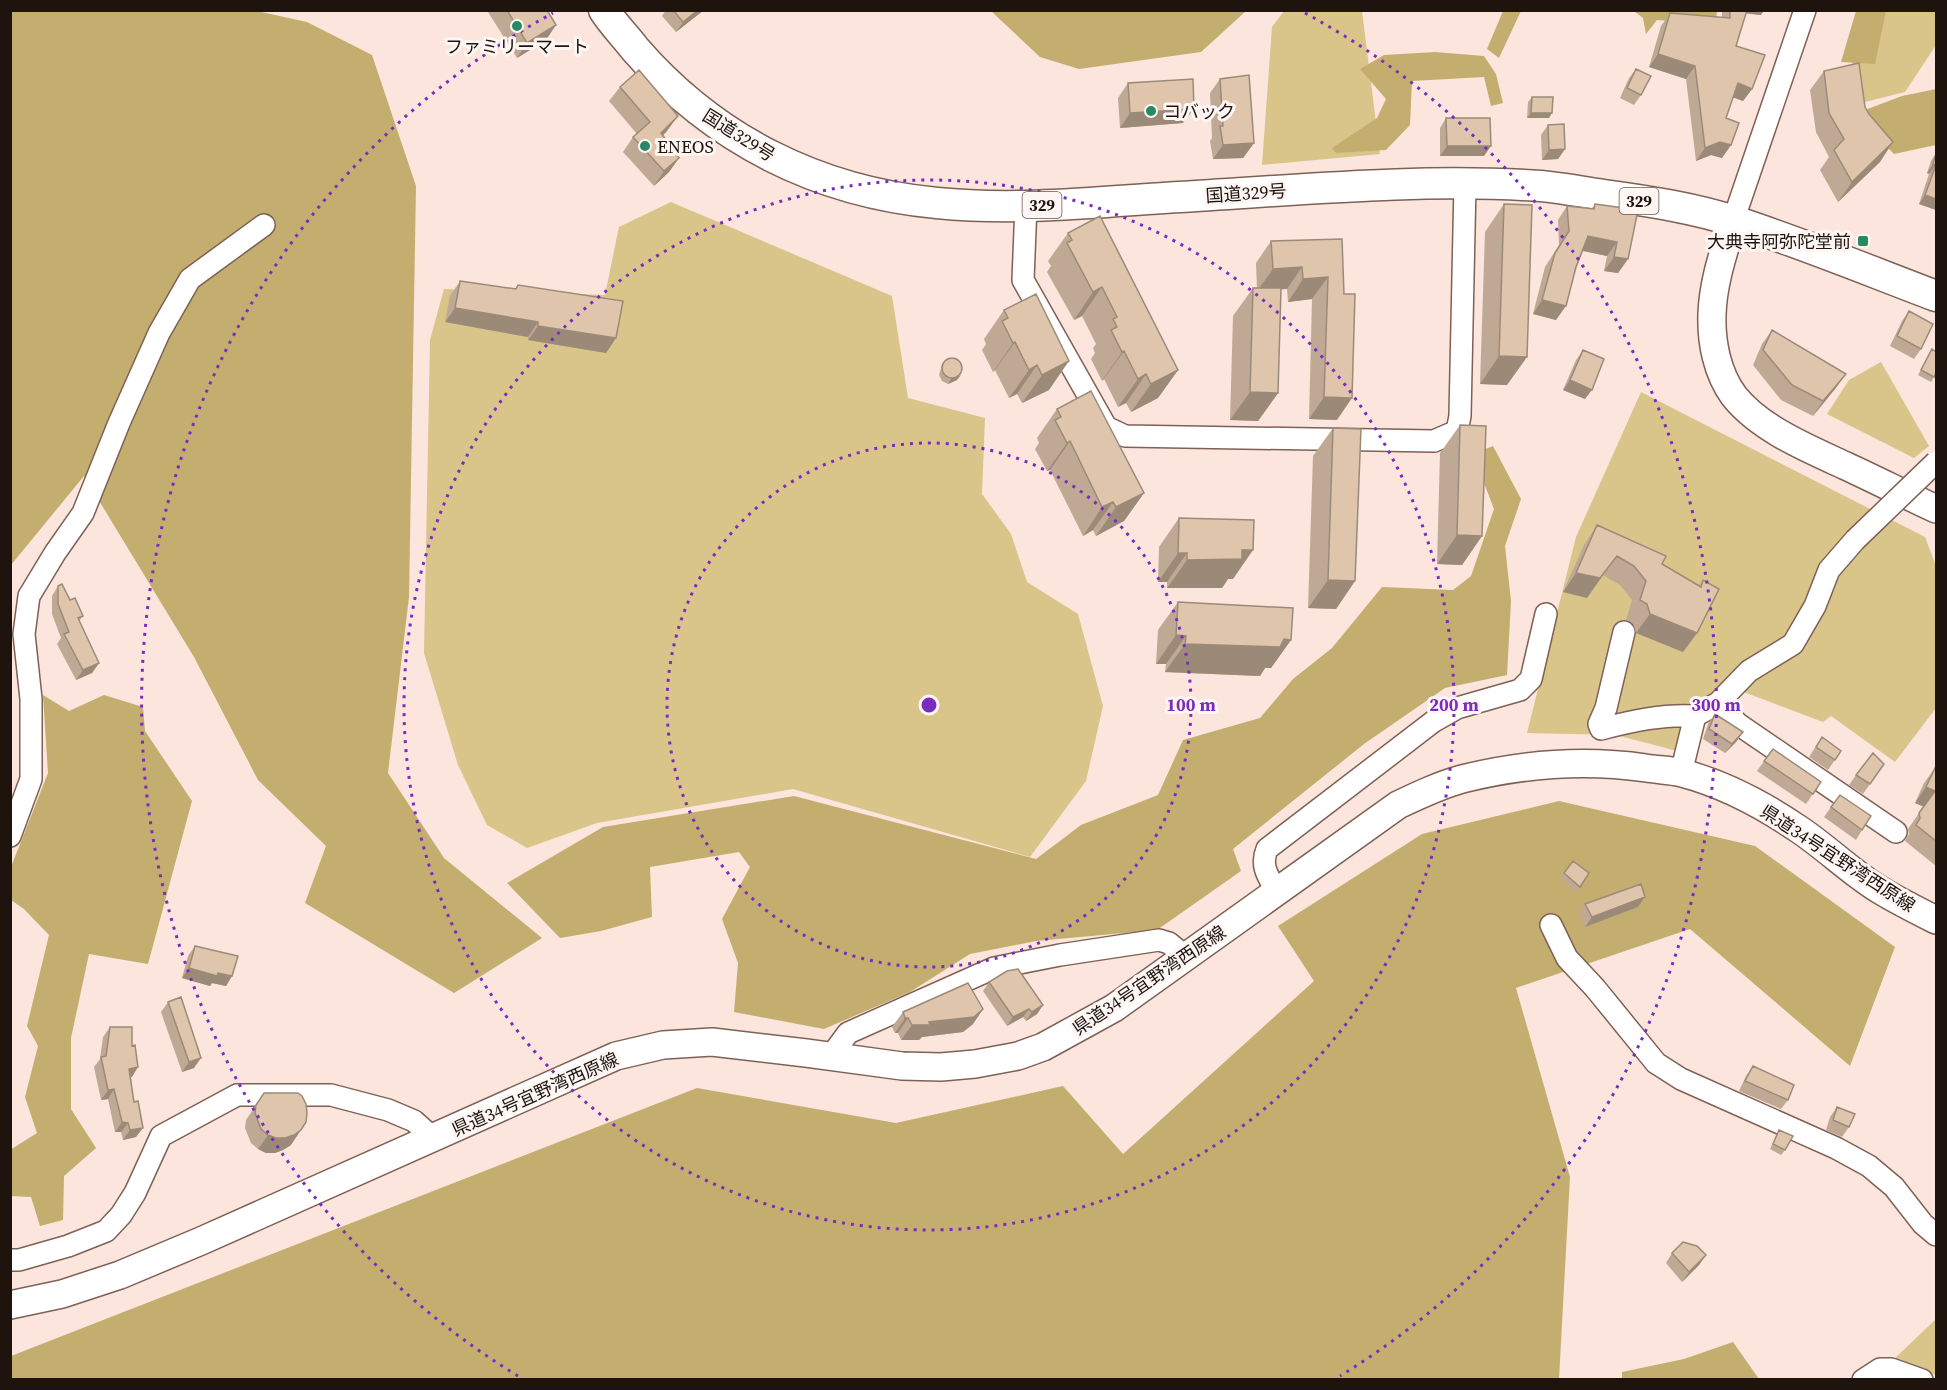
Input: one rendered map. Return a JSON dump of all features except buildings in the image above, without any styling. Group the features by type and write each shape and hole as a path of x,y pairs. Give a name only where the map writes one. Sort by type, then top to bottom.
{"highway":[{"name":"国道329号","path":"604,10 648,64 685,100 723,129 764,154 798,170 834,183 886,197 939,204 1026,206 1418,183 1543,186 1665,205 1733,221 1936,296"}],"main road":[{"path":"1733,221 1718,273 1712,314 1713,341 1717,361 1729,389 1754,414 1802,446 1936,509"},
{"name":"県道34号宜野湾西原線","path":"10,1305 62,1294 120,1275 616,1056 663,1045 712,1042 902,1066 941,1067 975,1064 1018,1056 1043,1047 1114,1008 1398,805 1460,780 1522,768 1577,763 1623,765 1681,773 1753,802 1800,830 1879,890 1936,920"}],"street":[{"path":"1733,221 1805,10"},
{"path":"1026,206 1023,280 1106,427 1125,436 1434,441 1457,430 1460,416 1465,184"},
{"path":"10,836 31,779 31,699 24,634 29,596 83,513 118,423 159,333 190,279 264,225"},
{"path":"1624,632 1606,708 1599,724 1601,729 1646,719 1678,715 1695,716 1718,703 1749,671 1793,644 1815,606 1829,570 1856,540 1936,462"},
{"path":"1277,891 1264,867 1263,858 1267,849 1434,721 1457,708 1520,690 1531,679 1546,614"},
{"path":"1718,703 1738,724 1896,832"},
{"path":"1681,773 1695,716"},
{"path":"1551,925 1567,958 1595,988 1656,1063 1681,1079 1836,1148 1869,1166 1894,1187 1923,1224 1936,1235"},
{"path":"831,1056 848,1033 994,968 1159,940 1169,943 1186,957"},
{"path":"10,1260 19,1260 68,1246 106,1231 121,1215 135,1193 161,1137 237,1095 331,1095 388,1110 414,1121 433,1138"},
{"path":"1863,1380 1880,1369 1891,1369 1922,1380"}],"shaded area":[{"path":"11,11 257,11 307,22 372,55 416,186 409,597 388,773 444,858 542,938 454,993 305,903 326,846 258,780 194,657 84,476 11,565"},
{"path":"991,11 1246,11 1201,52 1079,69 1040,57"},
{"path":"1284,11 1362,11 1380,154 1262,165 1272,27"},
{"path":"1503,11 1521,11 1499,58 1487,49"},
{"path":"1634,11 1717,11 1716,25 1657,20 1646,34 1643,18"},
{"path":"1856,11 1886,11 1875,64 1841,62"},
{"path":"1886,11 1936,11 1936,45 1905,92 1861,103 1851,56"},
{"path":"1435,52 1484,56 1496,74 1503,103 1491,106 1484,77 1412,81 1410,125 1386,150 1336,153 1332,148 1377,118 1386,99 1360,69 1384,55"},
{"path":"1936,89 1936,145 1894,154 1864,124 1865,110 1902,96"},
{"path":"671,202 892,296 908,398 985,418 982,494 1011,534 1027,582 1078,614 1103,706 1086,781 1030,857 793,789 597,823 527,848 487,825 458,765 424,653 430,340 444,289 605,295 619,227"},
{"path":"1881,362 1929,446 1914,458 1827,414 1849,380"},
{"path":"1641,392 1925,537 1936,566 1936,708 1895,762 1831,716 1823,722 1741,691 1703,718 1681,752 1616,735 1527,733 1576,537"},
{"path":"1493,446 1521,499 1505,546 1511,601 1507,675 1445,688 1364,744 1233,849 1241,871 1157,930 1036,941 970,954 910,992 824,1029 734,1012 738,963 722,919 750,867 739,852 650,867 652,917 601,931 560,938 507,883 603,827 794,796 1036,859 1081,825 1158,795 1183,740 1260,718 1293,679 1332,648 1382,587 1453,590 1471,576 1494,509 1473,454"},
{"path":"43,695 69,711 104,695 143,707 145,731 192,801 148,964 89,954 71,1038 71,1109 96,1148 64,1176 63,1220 40,1226 31,1197 11,1196 10,1150 37,1133 25,1097 38,1046 27,1026 49,935 24,909 11,900 11,867 48,773"},
{"path":"1559,801 1755,846 1895,947 1850,1066 1690,929 1516,988 1570,1177 1559,1379 11,1380 11,1356 697,1088 896,1123 1063,1086 1123,1154 1314,981 1278,926 1422,834"},
{"path":"1936,1319 1936,1375 1893,1360"},
{"path":"1733,1342 1759,1379 1622,1379 1622,1372 1684,1359"}],"place":[{"name":"ファミリーマート","path":"517,26"},
{"name":"コバック","path":"1151,111"},
{"name":"ENEOS","path":"645,146"},
{"name":"大典寺阿弥陀堂前","path":"1863,241"}]}
